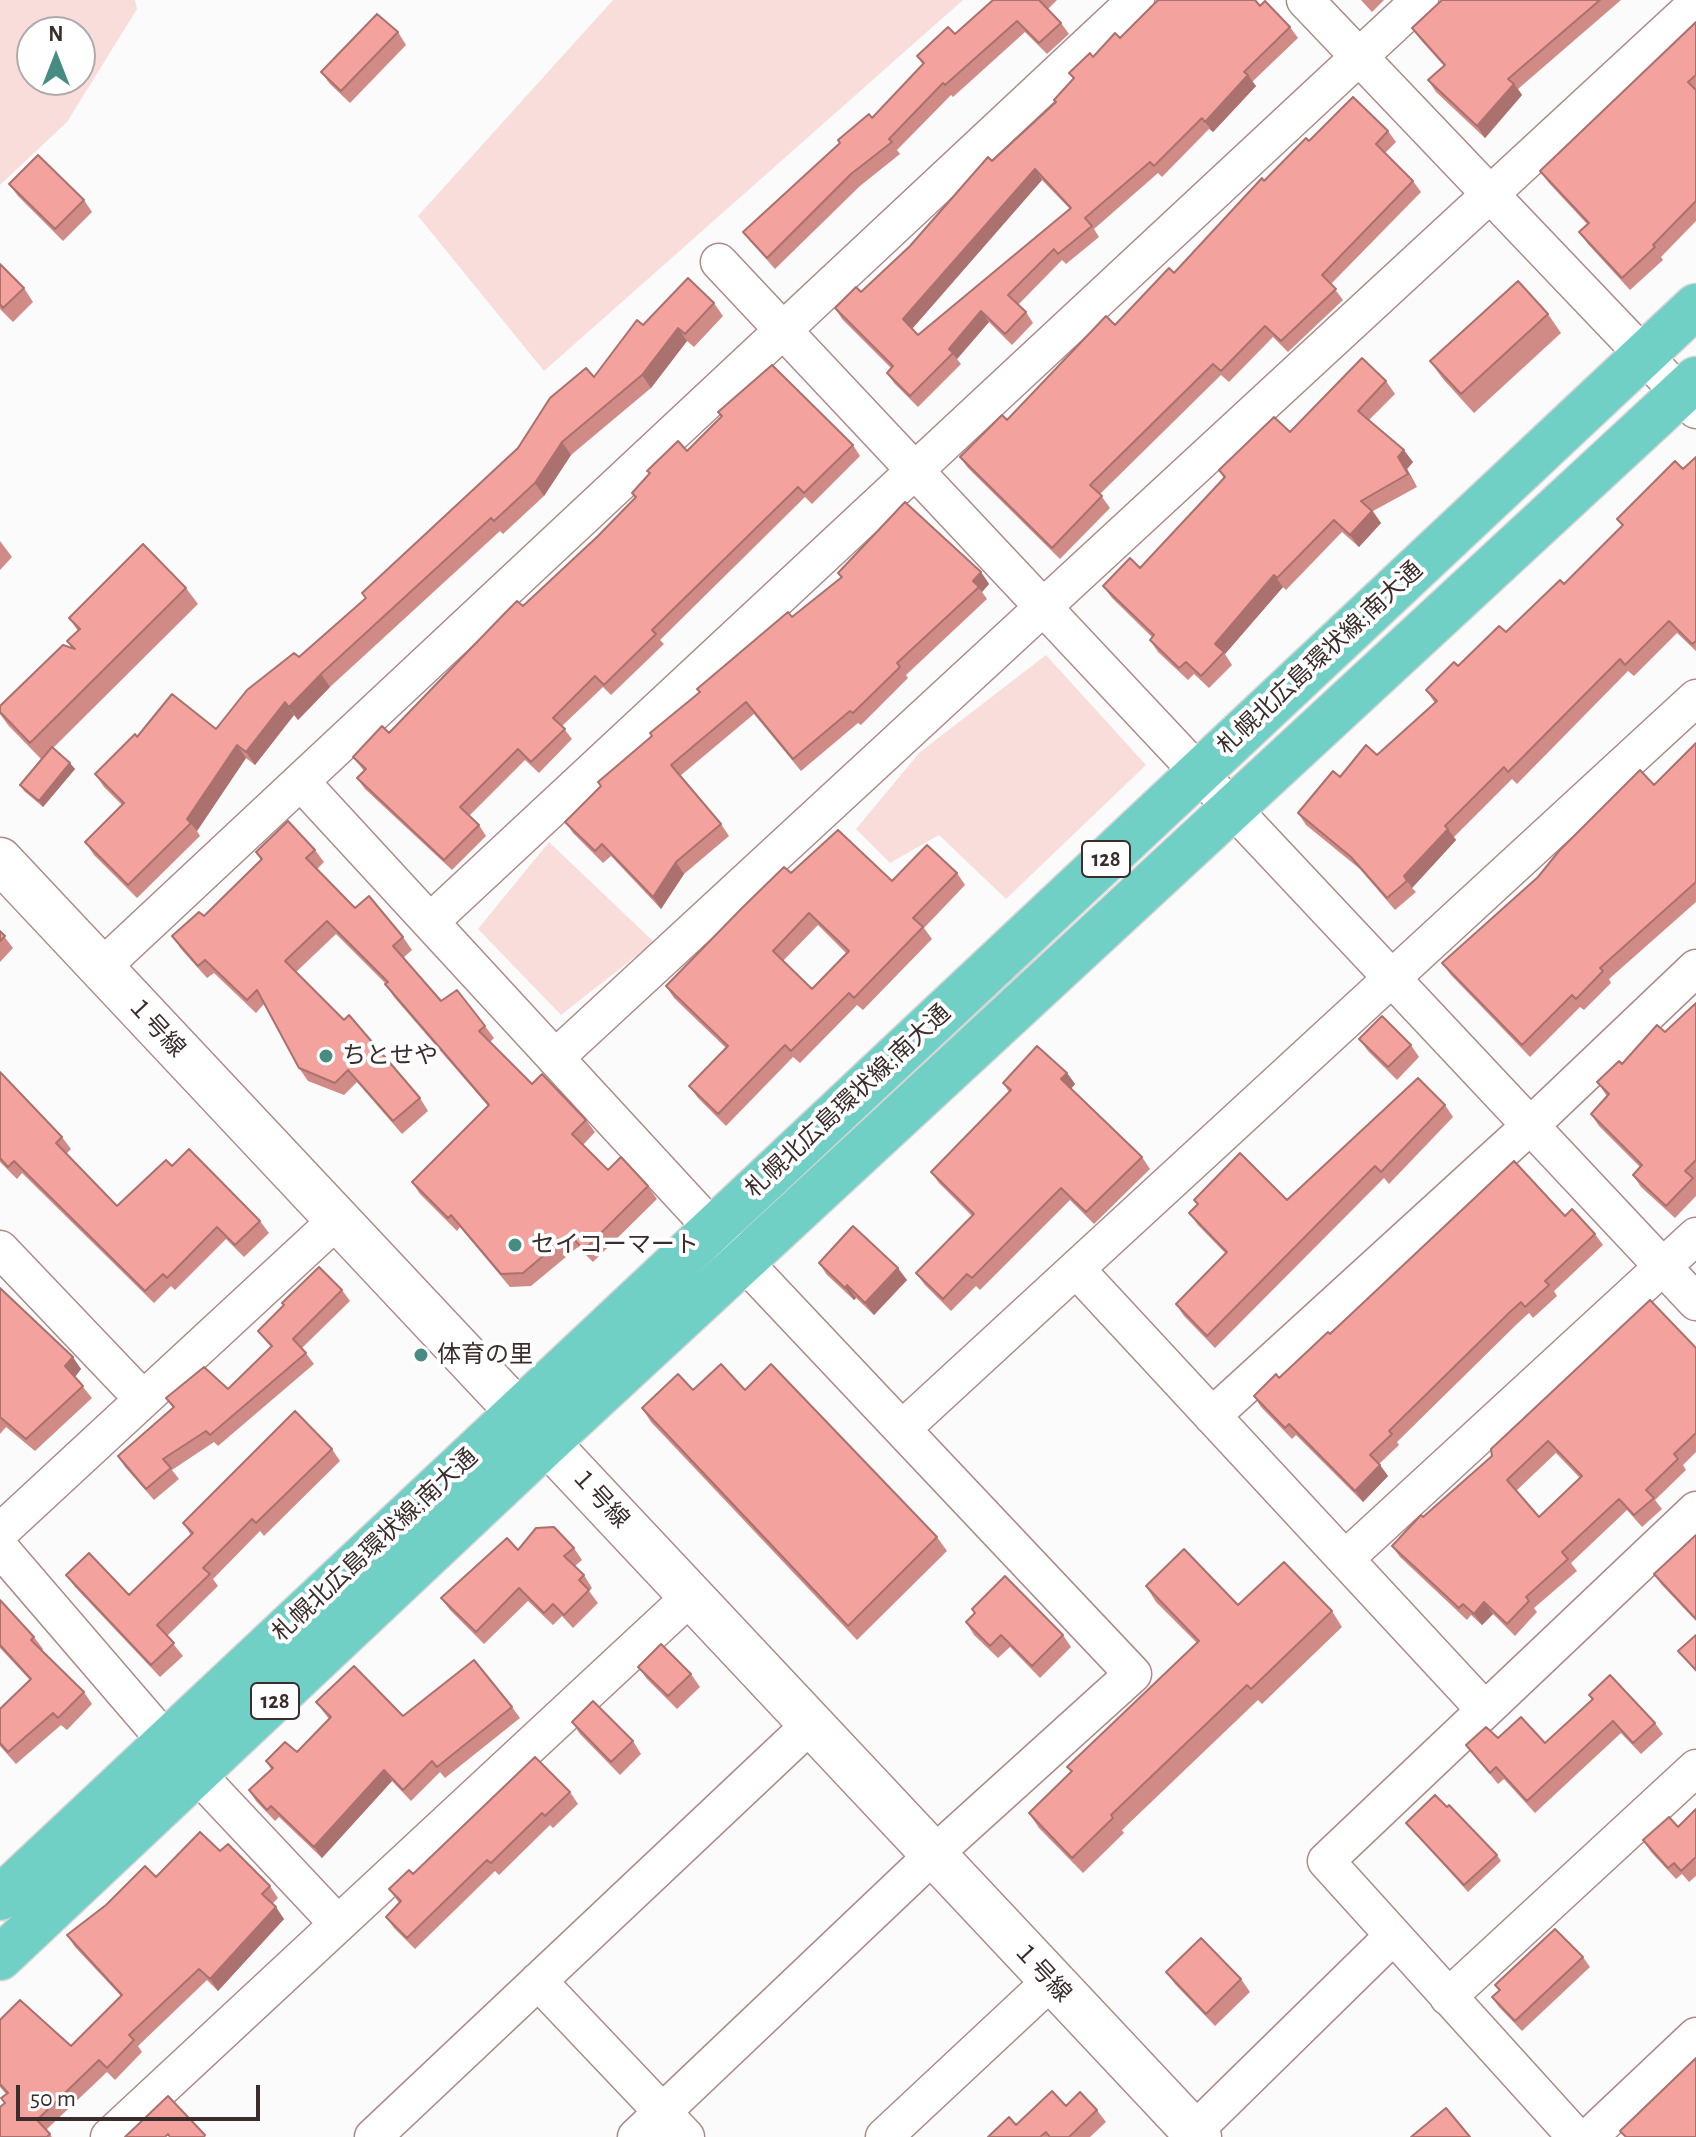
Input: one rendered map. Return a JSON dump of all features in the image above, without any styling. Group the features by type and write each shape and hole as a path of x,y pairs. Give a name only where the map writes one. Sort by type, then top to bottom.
{"main road":[{"name":"札幌北広島環状線;南大通","path":"0,1898 1696,306"},
{"name":"札幌北広島環状線;南大通","path":"0,1958 548,1442 1233,808 1691,394"}],"street":[{"path":"101,968 1136,0"},
{"path":"1305,0 1643,355 1691,394"},
{"path":"430,922 1420,0"},
{"path":"555,1058 1696,4"},
{"path":"719,262 1696,1302"},
{"path":"902,1429 1696,698"},
{"path":"301,782 712,1228 1133,1674 933,1855 674,2125 636,2137"},
{"name":"１号線","path":"2,866 516,1413 548,1442 1193,2135"},
{"path":"1212,1416 1531,1125 1696,968"},
{"path":"0,1532 337,1220"},
{"path":"1345,1559 1696,1236"},
{"path":"0,1249 143,1399"},
{"path":"1076,1269 1485,1710"},
{"path":"1576,2137 1326,1861 1696,1510"},
{"path":"0,1548 166,1741 338,1924"},
{"path":"109,2137 690,1597"},
{"path":"373,2137 811,1724"},
{"path":"1448,1997 1696,1768"},
{"path":"1193,2135 1393,1936"},
{"path":"538,1981 674,2125"},
{"path":"884,2137 1051,1981"},
{"path":"1589,2137 1696,2036"}],"shaded area":[{"path":"0,0 135,0 137,9 96,75 96,16 16,16 16,96 83,96 67,122 0,185"},
{"path":"613,0 963,0 544,371 418,216"},
{"path":"1046,655 1146,765 1006,899 939,835 890,863 856,829 920,752"},
{"path":"549,842 654,942 561,1015 478,929"}],"building":[{"path":"993,0 1039,0 1061,23 1039,43 1017,21 945,85 943,83 889,139 892,142 851,174 767,258 743,232 840,143 838,140 869,114 872,118 924,63 917,56 948,27 955,34"},
{"path":"1158,0 1255,0 1260,6 1265,1 1290,27 1244,72 1248,75 1205,122 1202,118 1154,166 1150,162 1085,218 1092,226 1058,254 1054,249 1008,295 1026,312 1005,334 981,311 949,349 953,353 910,396 887,373 893,366 835,308 856,287 861,292 910,246 988,157 992,161 1056,102 1054,100 1074,78 1069,73 1090,53 1093,57 1115,33 1120,38","holes":["1035,169 1071,208 918,335 903,319"]},
{"path":"1442,0 1600,0 1508,79 1514,84 1477,126 1428,80 1445,65 1412,28"},
{"path":"377,14 398,32 341,91 321,72"},
{"path":"1696,22 1696,75 1688,82 1696,90 1696,201 1622,278 1579,232 1589,223 1540,171"},
{"path":"1353,97 1388,131 1376,144 1413,181 1322,275 1336,289 1281,341 1265,326 1221,371 1213,364 1090,485 1102,496 1052,548 960,457 1002,415 1007,420 1106,316 1115,325 1169,268 1174,273 1262,178 1264,181 1306,138 1309,141"},
{"path":"38,155 84,200 55,229 9,184"},
{"path":"0,264 24,288 3,308 0,304"},
{"path":"688,278 714,303 685,334 678,328 642,375 562,442 535,483 494,521 491,518 289,707 285,702 246,752 237,745 187,819 191,823 128,885 85,842 124,803 95,774 135,734 137,737 172,694 216,729 247,690 294,653 299,657 366,598 362,593 518,448 550,398 586,368 594,377 637,320 643,325"},
{"path":"1518,281 1548,314 1461,394 1430,361"},
{"path":"1362,358 1386,381 1358,411 1404,450 1398,457 1408,474 1361,501 1372,511 1350,535 1334,520 1277,578 1274,575 1215,644 1224,652 1201,676 1186,662 1179,668 1150,640 1154,635 1103,586 1130,558 1140,568 1225,477 1219,470 1274,417 1290,432"},
{"path":"772,365 853,445 804,493 798,487 652,630 656,634 604,685 595,676 553,718 565,729 531,762 518,749 460,807 479,825 444,860 357,778 366,769 353,757 382,726 389,733 517,601 523,606 598,536 636,497 632,493 650,473 647,471 678,441 687,451 722,416 718,412"},
{"path":"1696,457 1696,641 1692,644 1669,621 1625,665 1620,659 1508,772 1504,767 1445,826 1448,829 1404,876 1407,881 1387,898 1351,857 1298,813 1333,771 1340,777 1366,745 1377,755 1437,701 1426,690 1454,662 1458,666 1499,626 1506,632 1560,580 1564,584 1623,525 1617,519 1675,461 1683,469"},
{"path":"905,502 981,572 973,581 979,587 897,663 900,667 853,713 850,711 793,759 746,702 671,765 721,824 676,862 653,897 602,844 595,851 565,822 601,786 598,782 700,692 697,689 788,612 792,617 842,577 838,573"},
{"path":"143,544 186,588 30,743 0,712 0,706 63,645 75,649 67,641 80,629 69,618"},
{"path":"1696,743 1696,882 1600,968 1603,971 1576,999 1572,995 1522,1045 1442,963 1538,877 1559,851 1640,770 1654,785"},
{"path":"52,747 70,763 39,801 20,785"},
{"path":"288,821 315,850 306,858 355,908 369,896 403,937 393,946 441,1001 457,990 485,1026 479,1031 532,1084 542,1074 586,1120 572,1134 608,1170 621,1157 648,1186 584,1250 569,1234 523,1273 501,1274 451,1215 448,1218 412,1182 489,1105 385,984 388,982 327,921 285,961 344,1020 349,1015 420,1098 393,1121 348,1070 335,1083 299,1068 257,990 247,1000 205,960 198,966 172,936 199,912 204,916 262,859 256,852"},
{"path":"838,830 892,881 927,845 957,873 913,918 923,927 854,998 849,993 791,1051 785,1045 718,1114 689,1086 728,1046 666,986 784,867 791,873","holes":["809,913 849,951 812,989 773,951"]},
{"path":"1696,1003 1696,1160 1685,1171 1693,1178 1666,1206 1633,1175 1642,1165 1591,1114 1609,1094 1597,1082 1619,1061 1622,1064 1657,1025 1665,1032"},
{"path":"1382,1016 1411,1045 1388,1067 1359,1039"},
{"path":"1037,1046 1067,1073 1061,1079 1142,1157 1086,1212 1061,1188 972,1278 967,1274 943,1299 916,1273 974,1214 931,1172 1011,1090 1003,1083"},
{"path":"0,1072 62,1137 56,1143 117,1206 166,1160 172,1166 189,1149 260,1221 235,1245 217,1227 167,1278 163,1274 145,1291 14,1161 8,1167 0,1158"},
{"path":"1418,1078 1445,1105 1381,1172 1375,1166 1207,1336 1176,1304 1227,1252 1189,1213 1198,1204 1194,1200 1240,1153 1287,1200"},
{"path":"1514,1161 1565,1216 1572,1209 1595,1234 1545,1281 1549,1285 1525,1307 1521,1302 1510,1312 1389,1431 1392,1434 1370,1455 1380,1465 1355,1491 1289,1424 1285,1428 1254,1396 1276,1374 1279,1378 1328,1332 1330,1334"},
{"path":"853,1226 898,1268 865,1303 819,1263"},
{"path":"319,1267 342,1290 293,1339 306,1353 210,1435 206,1431 163,1459 171,1468 146,1489 118,1456 174,1407 166,1398 204,1367 228,1389 272,1346 258,1331"},
{"path":"0,1288 73,1357 65,1366 83,1386 26,1439 0,1417"},
{"path":"1650,1300 1696,1348 1696,1433 1674,1454 1678,1459 1646,1490 1654,1498 1634,1515 1619,1499 1562,1552 1568,1559 1526,1597 1529,1601 1507,1624 1484,1602 1474,1614 1463,1604 1459,1608 1392,1546 1421,1515 1423,1517 1492,1456 1491,1449","holes":["1548,1441 1582,1476 1539,1517 1507,1480"]},
{"path":"721,1364 745,1390 771,1364 937,1537 848,1626 642,1408 678,1374 693,1390"},
{"path":"295,1411 332,1449 256,1523 252,1519 203,1568 210,1574 157,1625 174,1643 151,1665 66,1575 89,1553 129,1595 193,1533 183,1523"},
{"path":"554,1527 574,1548 564,1556 584,1575 579,1580 589,1590 564,1615 553,1604 544,1613 519,1588 476,1632 441,1598 507,1538 518,1550 536,1528"},
{"path":"1696,1535 1696,1619 1654,1574"},
{"path":"1184,1549 1238,1605 1284,1562 1332,1611 1251,1689 1247,1685 1111,1815 1113,1818 1072,1858 1029,1813 1072,1771 1067,1767 1199,1641 1146,1586"},
{"path":"1005,1576 1063,1635 1032,1666 1001,1635 990,1646 966,1622 975,1613 972,1609"},
{"path":"0,1600 34,1637 31,1640 84,1692 58,1718 53,1713 8,1752 0,1743 0,1709 31,1679 0,1645"},
{"path":"1696,1635 1696,1670 1678,1651"},
{"path":"661,1644 691,1674 668,1696 638,1667"},
{"path":"474,1660 512,1707 437,1767 432,1761 403,1790 384,1770 314,1847 271,1806 267,1810 249,1790 273,1768 266,1761 285,1742 297,1752 331,1717 316,1702 354,1666 403,1716"},
{"path":"1610,1675 1655,1723 1633,1743 1613,1721 1527,1801 1496,1767 1490,1773 1466,1745 1486,1727 1498,1738 1521,1717 1545,1743 1593,1699 1589,1695"},
{"path":"593,1701 633,1741 611,1762 572,1722"},
{"path":"535,1757 570,1792 545,1816 542,1813 491,1863 487,1860 407,1938 386,1917 401,1901 389,1889 409,1870 413,1874"},
{"path":"1435,1795 1447,1807 1449,1805 1497,1855 1464,1885 1406,1823"},
{"path":"1696,1809 1696,1857 1681,1871 1674,1863 1668,1868 1643,1840 1669,1817 1678,1827"},
{"path":"200,1832 220,1851 228,1844 270,1886 262,1894 276,1907 210,1979 199,1969 129,2035 134,2040 107,2068 99,2060 37,2120 50,2134 47,2137 0,2137 0,2107 5,2103 1,2098 8,2093 0,2084 0,2020 20,2000 71,2046 122,1995 67,1935 106,1905 145,1866 156,1877"},
{"path":"1555,1929 1583,1957 1515,2021 1492,1997 1500,1990 1495,1985"},
{"path":"1201,1938 1241,1979 1206,2014 1166,1972"},
{"path":"1696,2058 1696,2137 1626,2137 1620,2131"},
{"path":"1052,2091 1066,2106 1080,2092 1097,2110 1069,2137 1050,2137 1046,2132 1040,2137 988,2137 1009,2117 1016,2125"},
{"path":"168,2096 204,2137 170,2137 168,2134 165,2137 125,2137"},
{"path":"1446,2108 1470,2137 1411,2137"}],"place":[{"name":"ちとせや","path":"326,1056"},
{"name":"セイコーマート","path":"515,1245"},
{"name":"体育の里","path":"421,1355"}]}
